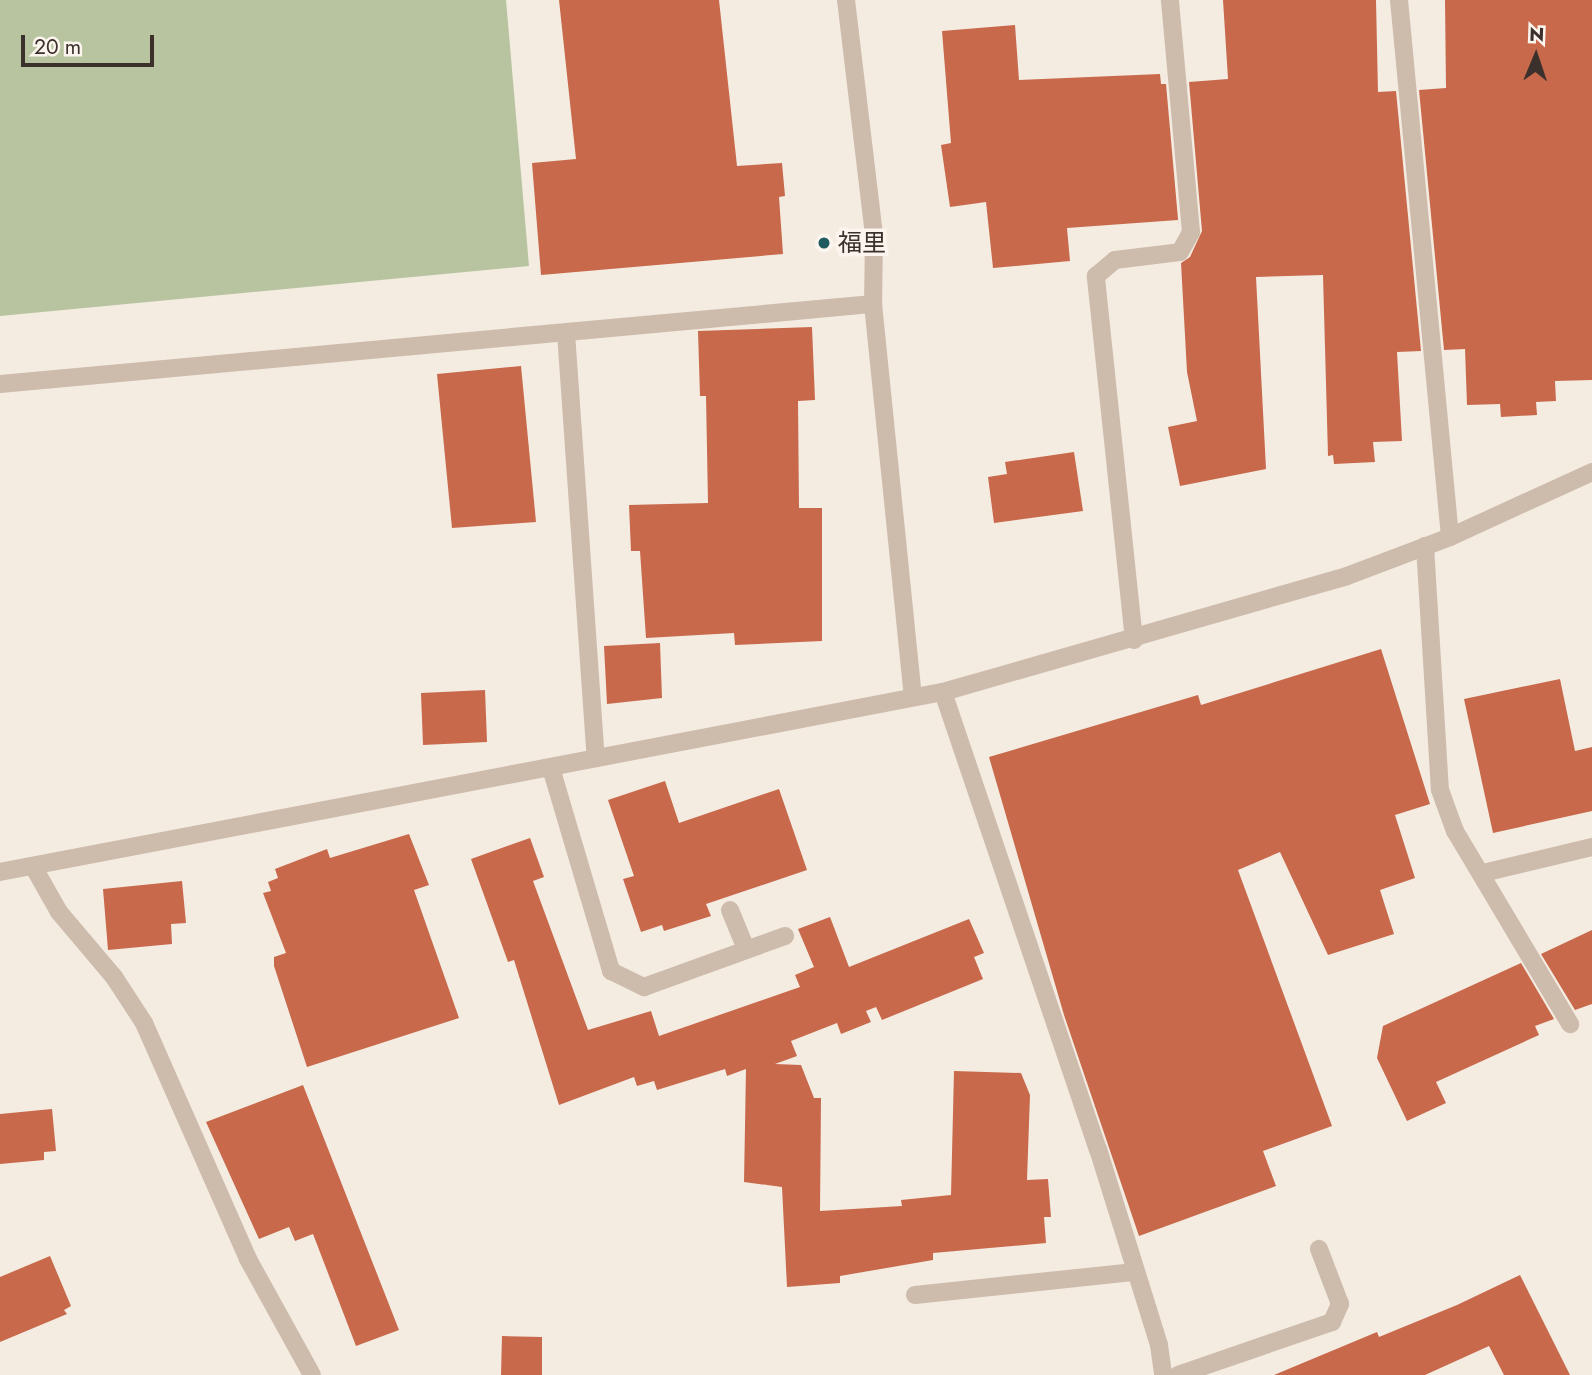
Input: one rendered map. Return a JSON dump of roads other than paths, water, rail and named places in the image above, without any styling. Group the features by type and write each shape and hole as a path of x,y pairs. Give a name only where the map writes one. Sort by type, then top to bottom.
{"street":[{"path":"846,0 874,236 873,304 913,697"},
{"path":"1134,640 1096,276 1115,260 1180,252 1191,232 1170,0"},
{"path":"1399,0 1450,537"},
{"path":"0,384 873,304"},
{"path":"566,333 596,758"},
{"path":"0,872 943,692 1134,640 1347,576 1450,537 1592,472"},
{"path":"1425,546 1440,790 1455,831 1483,873 1570,1024"},
{"path":"943,692 1098,1149 1159,1345 1163,1375"},
{"path":"551,768 611,971 644,987 785,936"},
{"path":"1483,873 1592,847"},
{"path":"33,866 59,912 114,977 144,1023 247,1259 312,1375"},
{"path":"730,910 746,949"},
{"path":"1178,1375 1332,1322 1340,1304 1319,1249"},
{"path":"915,1295 1135,1272"}],"place":[{"name":"福里","path":"824,243"}]}
